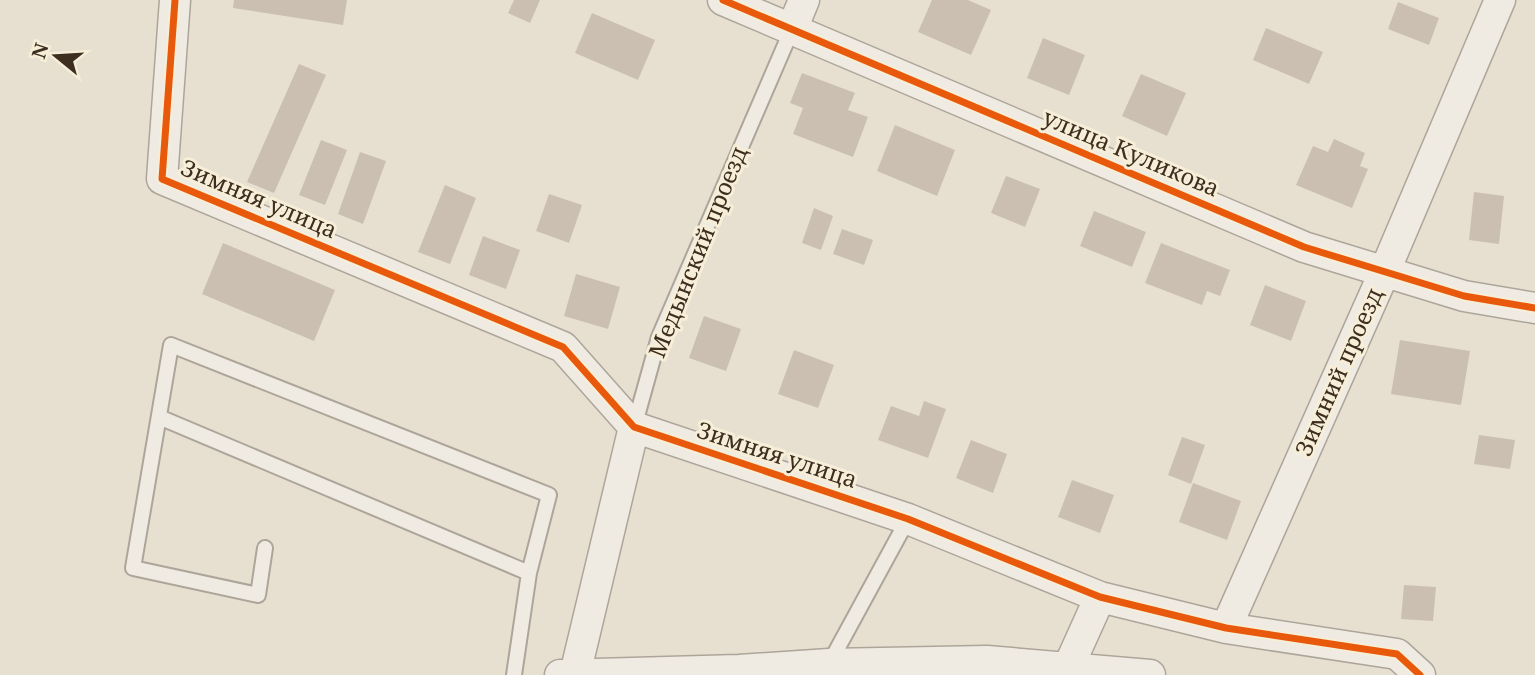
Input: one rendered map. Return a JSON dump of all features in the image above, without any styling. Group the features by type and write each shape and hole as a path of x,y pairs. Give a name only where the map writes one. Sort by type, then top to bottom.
{"street":[{"name":"Зимняя улица","path":"175,0 162,179 563,348 634,427 908,519 1100,597 1226,628 1397,654 1420,675"},
{"name":"улица Куликова","path":"723,0 1304,247 1464,296 1535,308"},
{"name":"Медынский проезд","path":"792,29 804,0"},
{"name":"Зимний проезд","path":"1226,628 1384,273 1500,0"},
{"name":"Медынский проезд","path":"567,675 634,427"},
{"path":"1068,668 1100,597"},
{"path":"567,675 740,670 829,664 987,661 1150,675"}],"lane":[{"name":"Медынский проезд","path":"634,427 659,337 792,29"},
{"path":"265,548 258,595 133,568 171,345 549,495 529,573 514,675"},
{"path":"159,417 529,573"},
{"path":"829,664 908,519"}],"building":[{"path":"234,0 347,0 343,25 233,8"},
{"path":"514,0 540,0 530,23 508,13"},
{"path":"932,0 968,0 991,10 971,55 918,32"},
{"path":"1398,2 1439,18 1429,45 1388,29"},
{"path":"592,13 655,40 638,80 575,53"},
{"path":"1266,28 1323,52 1309,84 1253,60"},
{"path":"1043,38 1085,55 1069,95 1027,78"},
{"path":"299,64 326,75 274,193 247,182"},
{"path":"802,73 855,93 848,110 868,117 853,157 793,134 803,108 790,103"},
{"path":"1141,74 1186,93 1167,136 1122,116"},
{"path":"895,125 955,150 937,196 877,171"},
{"path":"1334,139 1365,153 1360,166 1368,169 1352,208 1296,185 1313,146 1328,152"},
{"path":"321,140 347,150 325,205 299,195"},
{"path":"360,152 386,161 363,224 338,214"},
{"path":"1006,176 1040,189 1025,227 991,213"},
{"path":"445,185 476,198 450,264 418,252"},
{"path":"1474,192 1504,196 1499,244 1469,240"},
{"path":"549,194 582,205 569,243 536,231"},
{"path":"814,208 833,216 821,250 802,243"},
{"path":"1094,211 1146,232 1132,267 1080,246"},
{"path":"842,229 873,240 864,265 833,254"},
{"path":"483,236 520,250 506,289 469,275"},
{"path":"223,243 335,290 314,341 202,294"},
{"path":"1161,243 1230,270 1220,296 1207,291 1202,305 1145,283"},
{"path":"576,274 620,287 608,329 564,316"},
{"path":"1265,285 1306,301 1291,341 1250,325"},
{"path":"704,316 741,329 726,371 689,358"},
{"path":"1400,340 1470,351 1461,405 1391,394"},
{"path":"794,350 834,365 818,408 778,394"},
{"path":"924,401 946,409 928,458 878,440 891,406 919,416"},
{"path":"1479,435 1515,440 1510,469 1474,464"},
{"path":"1182,437 1205,445 1191,484 1168,475"},
{"path":"971,440 1007,454 993,493 956,478"},
{"path":"1072,480 1114,495 1100,533 1058,517"},
{"path":"1193,483 1241,501 1227,540 1179,522"},
{"path":"1404,585 1436,587 1433,621 1401,619"}],"cycle path":[{"path":"175,0 162,179 563,347 634,427 908,519 1100,597 1226,628 1397,654 1420,675"},
{"path":"723,0 1304,247 1464,296 1535,308"}]}
